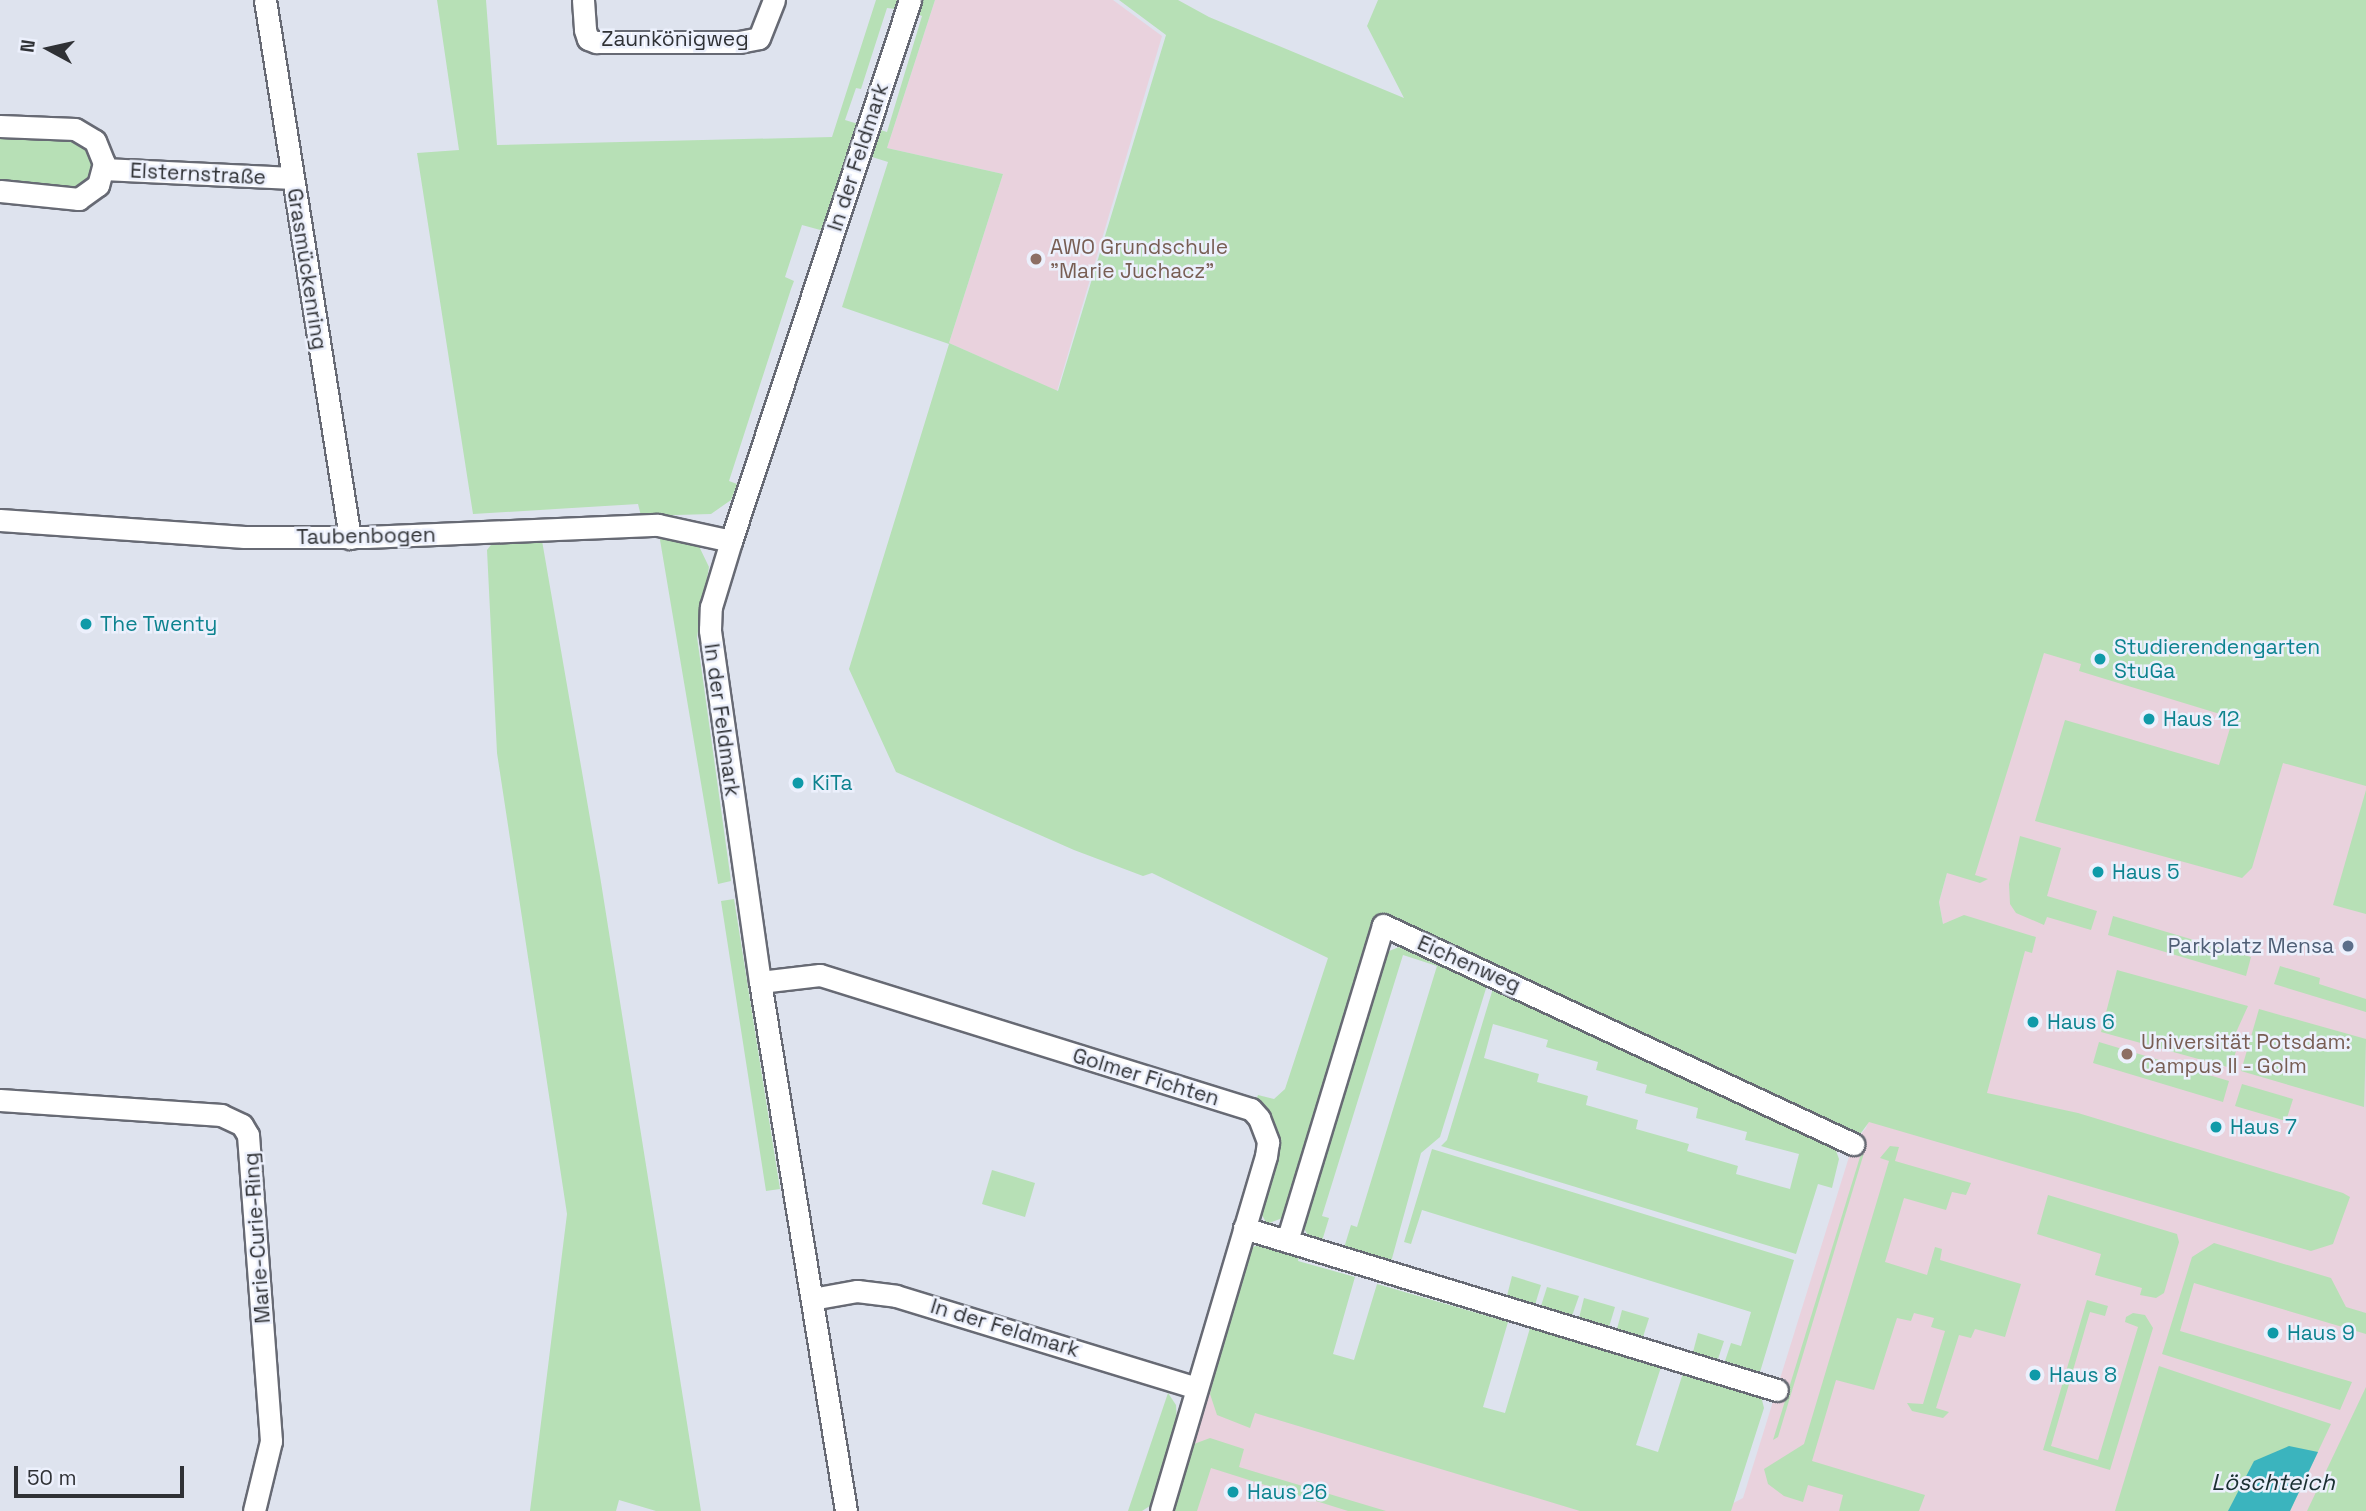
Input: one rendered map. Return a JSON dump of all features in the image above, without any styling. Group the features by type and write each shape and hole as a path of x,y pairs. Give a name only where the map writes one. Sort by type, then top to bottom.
{"street":[{"name":"Grasmückenring","path":"265,0 350,538"},
{"name":"Zaunkönigweg","path":"583,0 585,30 588,39 596,42 752,42 760,38 774,0"},
{"name":"In der Feldmark","path":"846,1511 710,654 711,607 911,0"},
{"name":"Elsternstraße","path":"0,126 20,123 86,134 101,151 103,169 97,185 79,199 0,191"},
{"name":"Elsternstraße","path":"103,169 293,178"},
{"name":"Taubenbogen","path":"0,520 119,531 350,538 658,525 731,541"},
{"name":"Eichenweg","path":"1287,1241 1383,925 1853,1143"},
{"name":"Golmer Fichten","path":"760,982 820,975 1251,1109 1268,1142 1194,1387 1189,1418 1161,1511"},
{"name":"Marie-Curie-Ring","path":"0,1100 220,1115 242,1125 252,1148 271,1441 254,1511"},
{"path":"1244,1228 1777,1390"},
{"name":"In der Feldmark","path":"811,1299 857,1291 896,1296 1194,1387"}],"shaded area":[{"name":"AWO Grundschule \"Marie Juchacz\"","path":"935,0 1113,0 1162,36 1057,391 949,343 1003,174 887,148"},
{"name":"Universität Potsdam: Campus II - Golm","path":"2041,619 2366,712 2366,1511 1164,1511 1201,1365 1720,1510 1743,1498 1853,1144 1866,1128 1943,924 1939,902 1947,873"}],"green space":[{"path":"437,0 486,0 497,145 832,137 876,0 898,0 895,9 887,8 861,89 856,88 845,120 858,124 824,231 802,225 785,277 794,281 729,481 737,484 731,500 711,514 641,516 638,504 473,514 417,153 459,150"},
{"path":"919,0 935,0 887,148 1003,174 949,343 1058,391 1166,35 1119,0 1178,0 1209,17 1404,98 1367,26 1378,0 2366,0 2366,786 2283,763 2252,868 2242,878 2035,821 2065,720 2219,765 2233,718 2079,671 2081,664 2044,653 1975,875 1988,879 1980,883 1947,873 1939,902 1943,924 1964,915 2036,937 2032,953 2025,951 1987,1093 2078,1113 2343,1193 2350,1197 2333,1244 2311,1251 1869,1122 1853,1144 1834,1145 1839,1159 1832,1188 1818,1184 1796,1254 1441,1146 1447,1140 1494,985 1488,982 1440,1137 1421,1153 1391,1262 1344,1248 1351,1225 1357,1227 1437,966 1403,955 1322,1216 1329,1218 1322,1241 1309,1237 1302,1225 1382,954 1406,944 1383,925 1285,1217 1267,1224 1258,1208 1276,1150 1255,1103 1258,1095 1274,1099 1285,1089 1328,958 1152,873 1143,876 1074,850 896,772 849,669 949,344 842,307 888,162 869,156 877,129 887,132 922,16 914,13","holes":["1493,1024 1548,1040 1546,1047 1598,1062 1596,1070 1647,1085 1645,1093 1698,1108 1696,1118 1747,1132 1745,1140 1799,1154 1790,1189 1736,1174 1738,1166 1687,1151 1689,1144 1636,1129 1638,1120 1586,1105 1588,1096 1537,1082 1539,1074 1484,1058"]},
{"path":"0,134 79,139 93,157 91,176 76,191 0,182"},
{"path":"658,528 695,538 709,567 697,637 731,881 718,884"},
{"path":"540,529 600,876 701,1511 656,1511 619,1500 616,1511 530,1511 567,1214 497,753 487,550 501,532"},
{"path":"2366,790 2366,914 2333,905"},
{"path":"2020,836 2061,848 2047,896 2097,911 2091,930 2047,917 2044,925 2016,913 2010,904 2009,884"},
{"path":"734,899 780,1189 766,1191 721,901"},
{"path":"2113,916 2251,957 2246,976 2108,935"},
{"path":"2280,966 2320,978 2319,984 2366,999 2366,1012 2274,984"},
{"path":"2117,970 2248,1006 2233,1039 2239,1041 2231,1068 2101,1032"},
{"path":"2259,1009 2366,1039 2364,1107 2241,1071"},
{"path":"2099,1042 2229,1081 2223,1102 2093,1063"},
{"path":"2242,1084 2293,1099 2286,1121 2235,1106"},
{"path":"1890,1146 1899,1147 1895,1161 1971,1183 1966,1195 1952,1192 1946,1210 1904,1198 1885,1262 1927,1275 1935,1247 1942,1249 1940,1260 2021,1284 2005,1337 1975,1329 1971,1338 1959,1335 1936,1408 1949,1412 1943,1418 1912,1411 1907,1403 1923,1404 1945,1331 1931,1327 1934,1318 1914,1313 1911,1321 1897,1318 1874,1390 1836,1380 1812,1461 1925,1495 1919,1511 1839,1511 1843,1495 1808,1485 1803,1502 1784,1496 1768,1484 1764,1469 1804,1444 1889,1161 1880,1158"},
{"path":"1432,1149 1794,1260 1760,1372 1725,1361 1731,1343 1741,1346 1751,1312 1422,1210 1411,1244 1404,1242"},
{"path":"1864,1153 1778,1437 1773,1440 1860,1157"},
{"path":"992,1170 1035,1183 1025,1217 982,1204"},
{"path":"2048,1195 2177,1234 2179,1242 2164,1293 2156,1298 2140,1295 2142,1288 2095,1275 2101,1254 2037,1234"},
{"path":"1262,1242 1300,1253 1298,1261 1355,1277 1333,1354 1354,1360 1377,1284 1508,1322 1483,1407 1505,1413 1530,1328 1661,1367 1636,1445 1658,1452 1683,1373 1761,1396 1764,1408 1731,1511 1580,1511 1255,1413 1250,1428 1217,1415 1210,1394 1213,1381 1252,1248"},
{"path":"2214,1243 2331,1278 2346,1307 2366,1313 2366,1334 2194,1283 2180,1331 2352,1382 2340,1410 2162,1354 2192,1257"},
{"path":"1512,1276 1541,1285 1535,1305 1507,1296"},
{"path":"1547,1287 1579,1296 1572,1316 1541,1306"},
{"path":"1584,1298 1615,1307 1609,1327 1579,1318"},
{"path":"2087,1300 2108,1306 2105,1316 2090,1312 2051,1446 2098,1460 2138,1327 2125,1322 2126,1317 2133,1313 2145,1315 2153,1328 2110,1470 2043,1450"},
{"path":"1622,1310 1649,1318 1643,1337 1617,1329"},
{"path":"1698,1333 1724,1341 1718,1359 1693,1352"},
{"path":"2159,1366 2331,1424 2290,1511 2115,1511"},
{"path":"2366,1387 2366,1511 2307,1511"},
{"path":"1168,1393 1176,1405 1177,1426 1153,1504 1142,1511 1128,1511"},
{"path":"1210,1438 1244,1449 1239,1467 1386,1511 1348,1511 1211,1468 1197,1511 1172,1511 1194,1444"}],"water":[{"name":"Löschteich","path":"2289,1446 2318,1452 2290,1511 2228,1511 2254,1461"}],"place":[{"name":"AWO Grundschule \"Marie Juchacz\"","path":"1036,259"},
{"name":"The Twenty","path":"86,624"},
{"name":"Studierendengarten StuGa","path":"2100,659"},
{"name":"Haus 12","path":"2149,719"},
{"name":"KiTa","path":"798,783"},
{"name":"Haus 5","path":"2098,872"},
{"name":"Parkplatz Mensa","path":"2348,946"},
{"name":"Haus 6","path":"2033,1022"},
{"name":"Universität Potsdam: Campus II - Golm","path":"2127,1054"},
{"name":"Haus 7","path":"2216,1127"},
{"name":"Haus 9","path":"2273,1333"},
{"name":"Haus 8","path":"2035,1375"},
{"name":"Haus 26","path":"1233,1492"}]}
